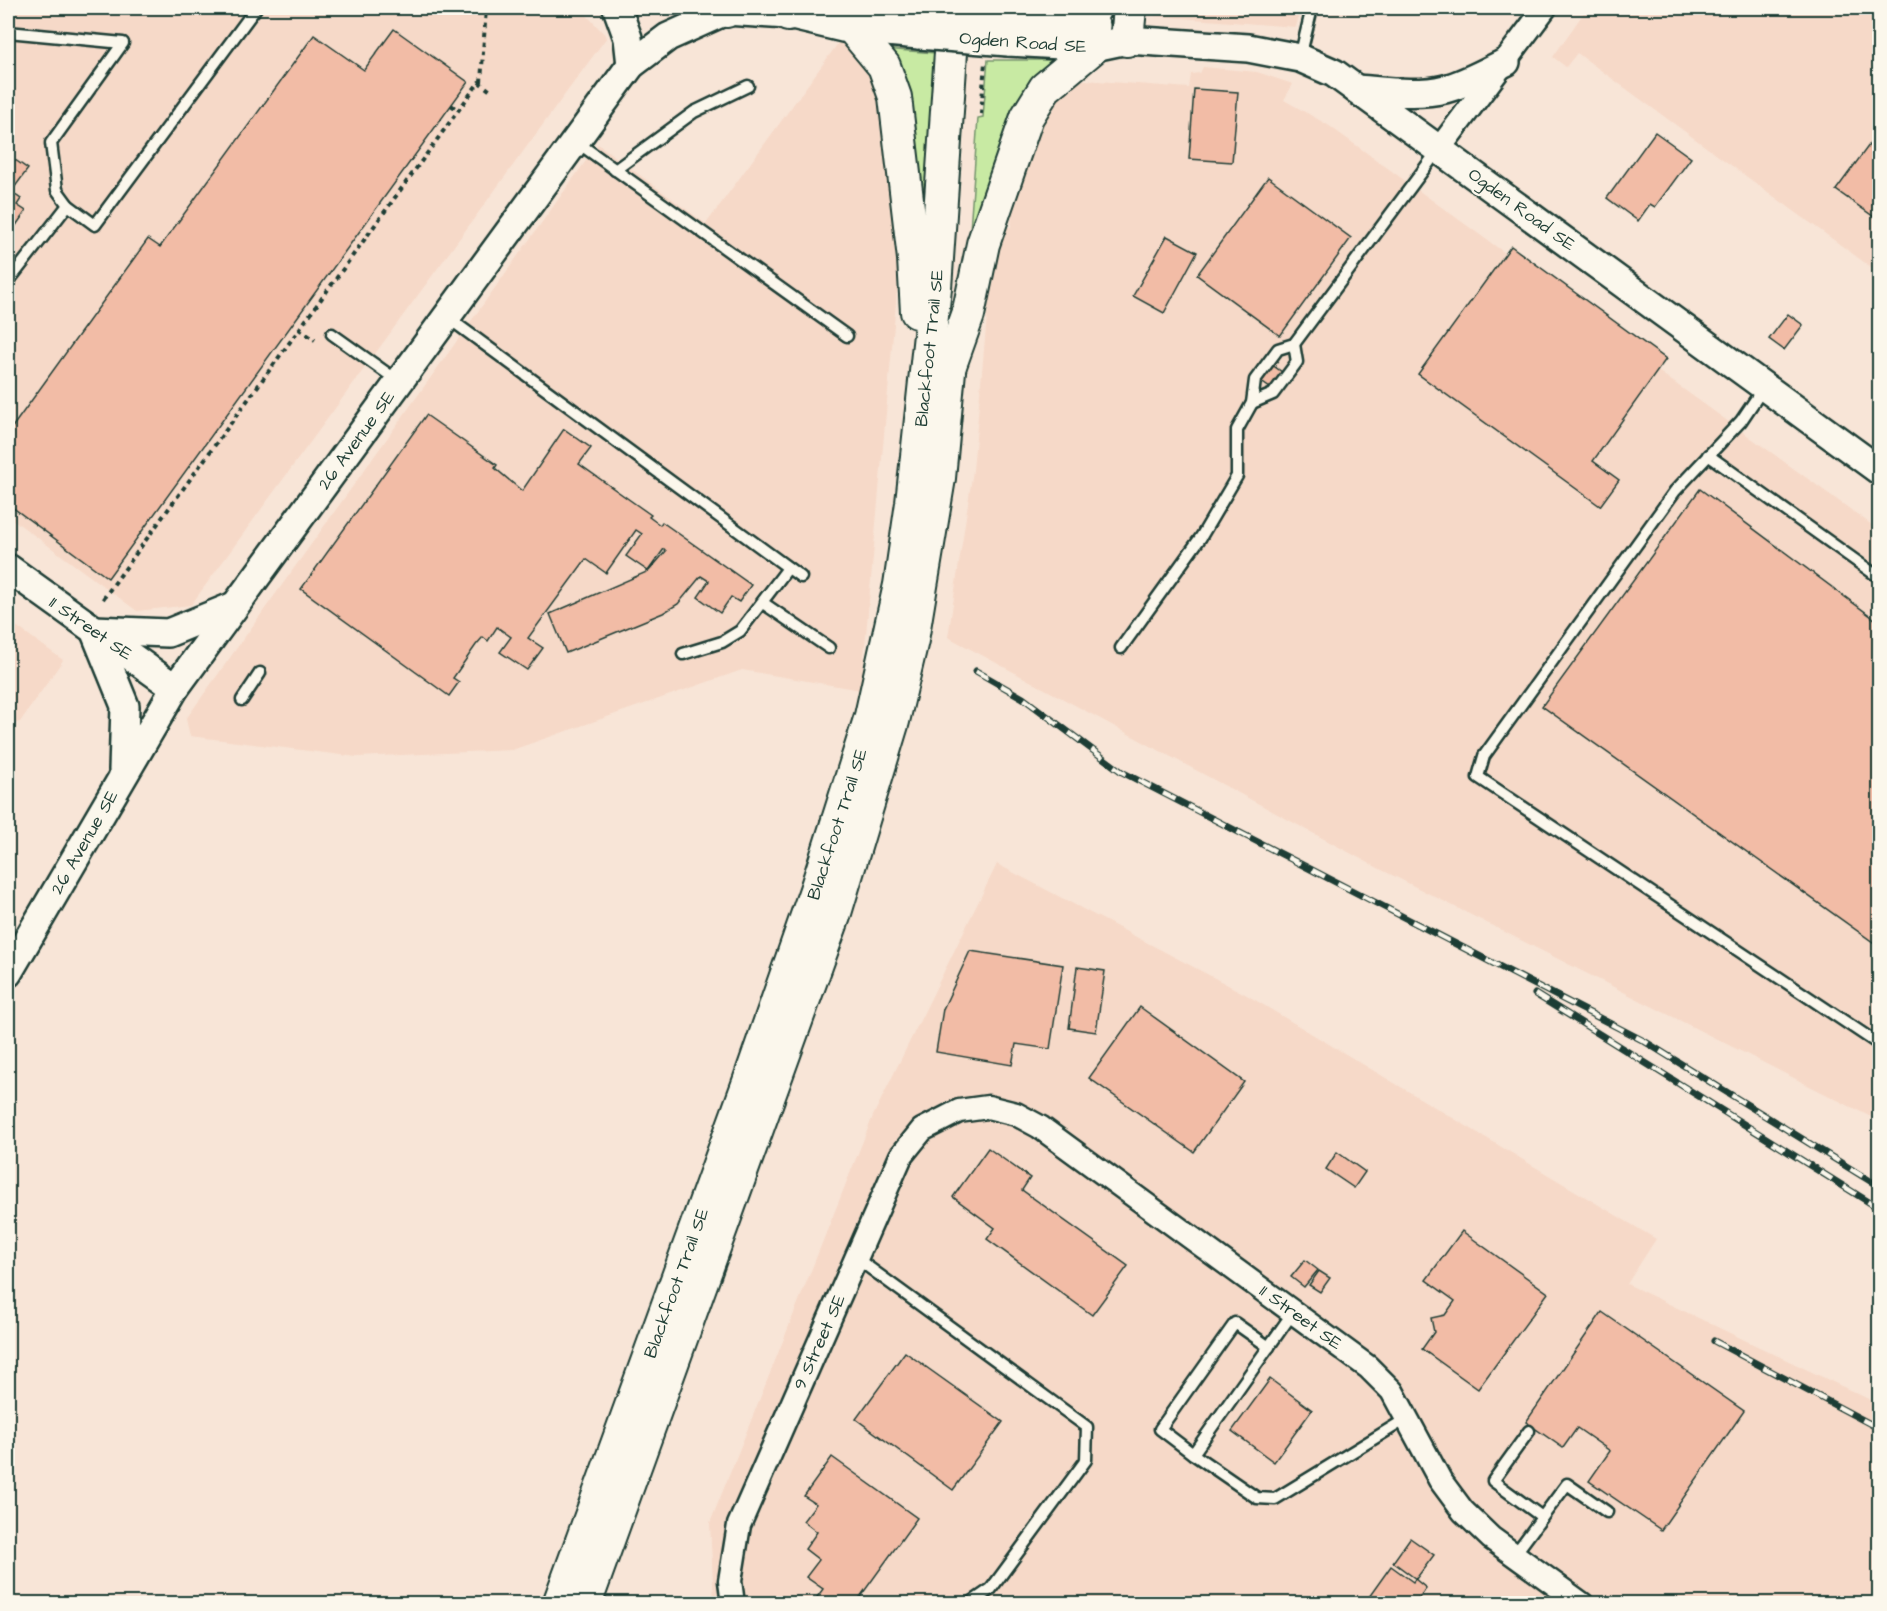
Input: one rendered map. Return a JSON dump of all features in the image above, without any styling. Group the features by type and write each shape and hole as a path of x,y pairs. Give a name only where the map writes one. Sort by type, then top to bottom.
{"main road":[{"name":"Blackfoot Trail SE","path":"585,1604 834,916 893,721 912,640 939,478 936,277 954,8"},
{"name":"Blackfoot Trail SE","path":"559,1604 749,1083 816,890 871,716 900,585 938,368 978,8"},
{"path":"1127,40 1130,8"},
{"path":"848,15 884,66 895,97 914,258 917,318 938,368"},
{"path":"938,368 968,315 983,244 1027,117 1088,27"}],"street":[{"path":"1440,149 1545,8"},
{"name":"26 Avenue SE","path":"8,973 175,688 630,65 668,37 725,9 848,15 919,24"},
{"path":"627,11 630,65"},
{"name":"Ogden Road SE","path":"919,24 1009,31 1088,27 1127,40 1248,48 1300,58 1334,73 1880,471"},
{"path":"1356,89 1406,92 1443,89 1506,62"},
{"name":"11 Street SE","path":"8,568 175,688"},
{"path":"123,774 125,706 94,630 168,633 234,606"},
{"name":"11 Street SE","path":"959,1111 988,1107 1016,1114 1040,1127 1368,1367 1392,1391 1440,1480 1463,1511 1491,1538 1582,1604"},
{"name":"9 Street SE","path":"733,1604 730,1581 739,1525 902,1156 922,1130 959,1111"}],"lane":[{"path":"8,32 123,44 51,143 57,190 68,205 95,225 256,8"},
{"path":"1300,58 1312,8"},
{"path":"615,170 694,112 748,86"},
{"path":"574,140 847,336"},
{"path":"1121,648 1201,537 1238,476 1237,430 1252,403 1255,380 1278,349 1294,344 1440,149"},
{"path":"8,282 68,205"},
{"path":"447,317 801,577"},
{"path":"332,334 399,382"},
{"path":"1252,403 1273,394 1286,378 1297,362 1294,344"},
{"path":"1764,387 1742,421 1675,490 1484,756 1478,777 1880,1045"},
{"path":"1708,455 1880,578"},
{"path":"683,654 722,642 740,631 788,568"},
{"path":"763,603 829,648"},
{"path":"242,700 260,673"},
{"path":"856,1258 1087,1427 1086,1460 991,1589 969,1604"},
{"path":"1193,1454 1294,1311"},
{"path":"1269,1347 1235,1323 1160,1428 1257,1498 1275,1499 1407,1419"},
{"path":"1529,1431 1493,1481 1542,1517"},
{"path":"1515,1554 1567,1484 1607,1512"}],"path":[{"path":"481,83 486,8"},
{"path":"627,11 657,8"},
{"path":"981,114 985,59"},
{"path":"103,599 458,110 479,82 481,83"},
{"path":"481,83 492,92"},
{"path":"451,105 458,110"},
{"path":"365,224 372,229"},
{"path":"345,252 352,257"},
{"path":"337,262 344,267"},
{"path":"324,280 331,285"},
{"path":"298,316 305,321"},
{"path":"300,329 315,339"},
{"path":"272,352 279,357"},
{"path":"252,380 259,385"},
{"path":"226,416 232,421"},
{"path":"195,458 202,463"},
{"path":"125,555 132,560"}],"shaded area":[{"path":"8,8 580,8 607,37 191,605 137,611 8,516"},
{"path":"1151,8 1301,8 1296,27 1155,16"},
{"path":"1587,8 1879,8 1879,273 1577,53 1566,67 1553,57"},
{"path":"839,42 877,74 902,236 861,690 742,670 512,750 357,757 190,736 186,719 598,144 706,224"},
{"path":"1203,67 1257,72 1293,84 1284,100 1328,125 1505,253 1511,246 1666,359 1658,371 1879,530 1879,1121 1378,868 948,637 973,470 993,251 1003,228 1011,227 1014,186 1038,117 1071,82 1085,80 1189,88 1191,74 1200,73"},
{"path":"8,620 63,660 20,722 8,725"},
{"path":"997,864 1245,994 1656,1239 1627,1284 1879,1404 1879,1603 714,1603 710,1523 873,1116"}],"green space":[{"path":"883,49 936,53 926,255"},
{"path":"988,60 1056,60 968,259 978,118 983,117"}],"building":[{"path":"394,29 468,82 108,578 8,504 8,433 148,239 160,247 314,35 364,70"},
{"path":"1194,89 1238,92 1232,162 1189,159"},
{"path":"1880,130 1880,221 1836,190"},
{"path":"1655,132 1691,158 1655,207 1650,204 1638,221 1607,198"},
{"path":"8,155 28,169 11,192 21,199 17,205 26,211 8,237"},
{"path":"1268,177 1351,238 1280,336 1197,275"},
{"path":"1167,236 1197,252 1164,313 1133,296"},
{"path":"1511,246 1666,359 1593,461 1619,480 1600,506 1418,374"},
{"path":"1788,314 1803,325 1784,350 1769,339"},
{"path":"1272,365 1282,372 1270,388 1260,381"},
{"path":"426,415 497,465 495,468 522,491 564,429 591,448 579,464 651,515 649,517 660,525 662,522 751,585 739,602 731,597 720,613 698,597 709,581 701,576 678,604 663,613 566,653 550,614 649,571 666,551 664,549 648,571 626,556 642,534 636,530 606,573 586,559 528,638 543,648 527,670 500,652 511,637 497,627 488,641 483,637 476,645 453,678 459,682 449,696 301,589"},
{"path":"1700,489 1880,623 1880,947 1542,706"},
{"path":"970,951 1063,965 1050,1049 1016,1044 1012,1065 936,1052 943,1009"},
{"path":"1077,967 1105,971 1096,1032 1069,1028"},
{"path":"1140,1007 1244,1082 1194,1152 1089,1078"},
{"path":"988,1148 1030,1178 1022,1190 1128,1266 1092,1315 987,1239 995,1228 953,1197"},
{"path":"1337,1152 1365,1172 1354,1188 1326,1169"},
{"path":"1462,1231 1548,1293 1478,1389 1422,1349 1434,1332 1431,1318 1445,1315 1455,1301 1426,1280"},
{"path":"1305,1260 1318,1270 1304,1287 1291,1277"},
{"path":"1319,1271 1330,1278 1320,1292 1309,1285"},
{"path":"1602,1312 1744,1411 1661,1530 1589,1481 1610,1451 1577,1428 1563,1448 1526,1422"},
{"path":"905,1352 1003,1422 953,1490 856,1419"},
{"path":"1270,1379 1312,1410 1274,1462 1232,1431"},
{"path":"832,1457 917,1518 855,1604 812,1604 823,1589 806,1577 819,1560 805,1549 817,1532 803,1521 816,1504 804,1496"},
{"path":"1410,1538 1434,1555 1416,1579 1393,1562"},
{"path":"1391,1566 1413,1582 1415,1579 1426,1588 1415,1604 1364,1604"}],"railway":[{"path":"976,671 1023,698 1122,772 1644,1041 1880,1187"},
{"path":"1535,994 1880,1209"},
{"path":"1714,1341 1880,1429"}]}
